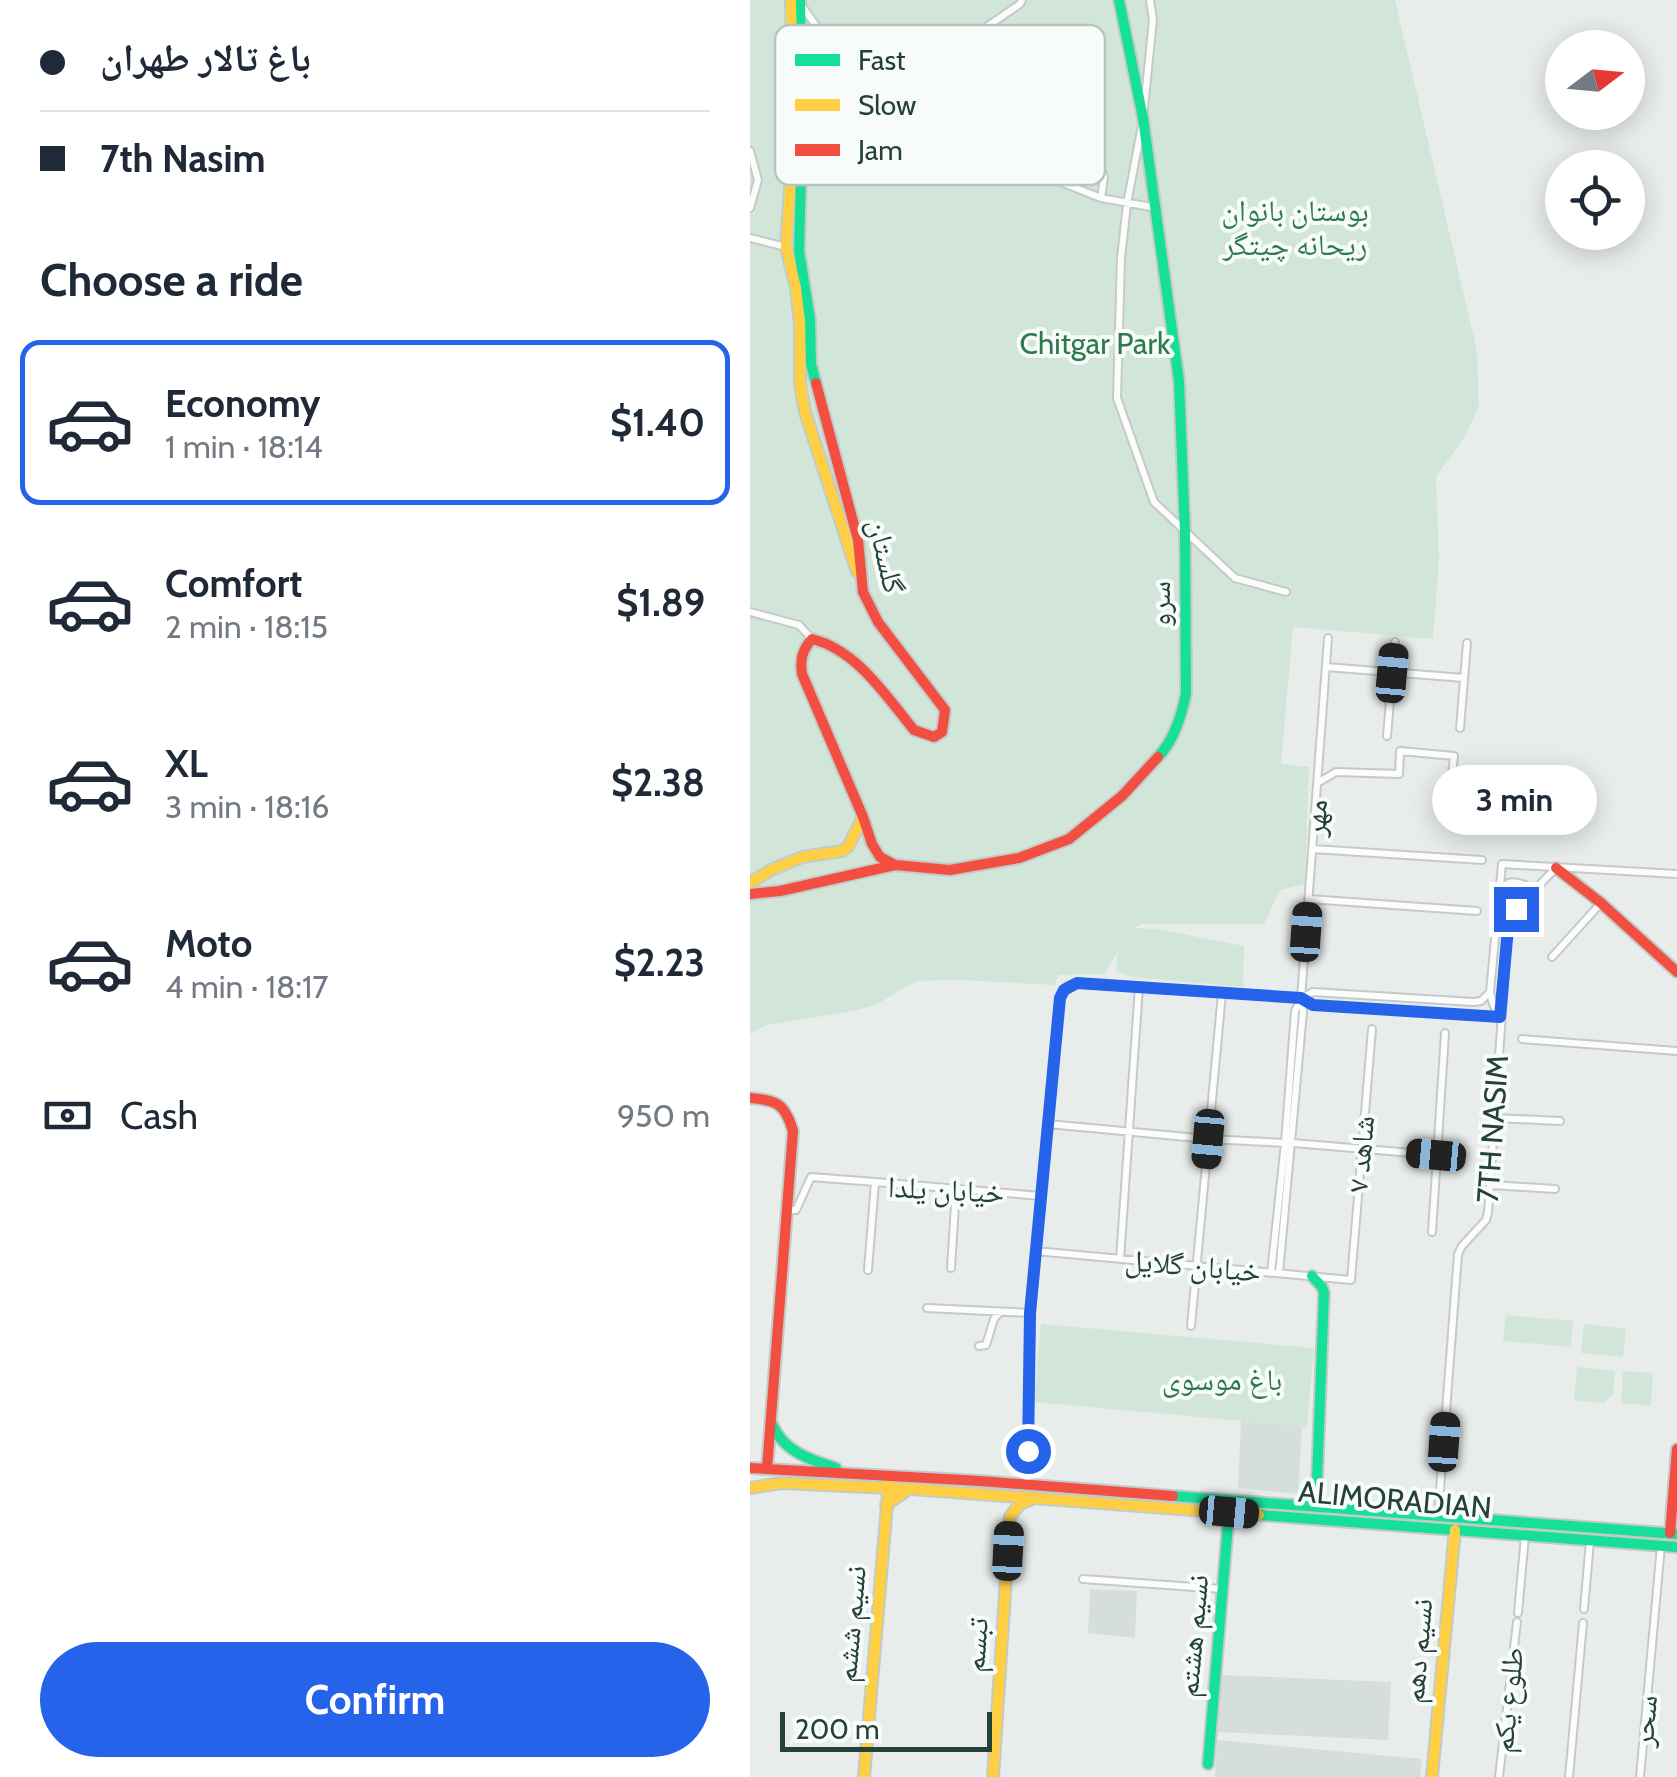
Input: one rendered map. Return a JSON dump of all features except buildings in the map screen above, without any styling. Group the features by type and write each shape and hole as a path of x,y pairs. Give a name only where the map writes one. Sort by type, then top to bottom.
{"street":[{"path":"990,25 1022,0"},
{"name":"سرو","path":"750,894 895,865 950,870 977,867 1019,858 1068,839 1122,796 1165,750 1180,720 1186,694 1179,381 1143,118 1119,0"},
{"path":"1150,0 1152,20 1143,118 1121,258 1117,398 1154,502 1235,578 1286,592"},
{"path":"797,1 814,25"},
{"path":"750,151 758,180 750,208"},
{"path":"790,185 786,247 796,288 805,412 863,592"},
{"name":"گلستان","path":"801,185 799,251 810,320 811,364 858,540 863,592 878,622 945,710 947,722 941,734 926,738 914,730 848,654 832,643 812,639"},
{"path":"1068,185 1101,198 1157,208"},
{"path":"1101,198 1103,185"},
{"path":"750,238 786,247"},
{"path":"750,612 798,624 812,639 803,648 802,674 872,844 880,857 895,865"},
{"name":"مهر","path":"1275,1273 1304,1012 1301,998 1328,638"},
{"path":"1387,736 1395,642"},
{"path":"1460,728 1466,643"},
{"path":"1326,668 1464,678"},
{"path":"1318,783 1336,772 1399,774 1400,751 1454,756 1451,783"},
{"path":"750,883 802,857 842,851 848,847 863,817"},
{"path":"1314,849 1482,860"},
{"path":"1500,1017 1490,992 1502,864 1677,874"},
{"path":"1556,868 1677,972"},
{"name":"7TH NASIM","path":"1438,1517 1458,1254 1486,1220 1492,1185 1508,928 1516,909 1556,868"},
{"path":"1500,891 1506,883 1515,881 1524,885 1529,895"},
{"path":"1309,899 1477,910"},
{"path":"1552,957 1601,903"},
{"path":"1026,1486 1030,1313 1060,998 1064,990 1077,983 1301,998 1313,1005 1500,1017"},
{"path":"1120,1259 1139,988"},
{"path":"1301,998 1313,992 1481,1002 1490,992"},
{"path":"1190,1326 1222,993"},
{"name":"شاهد ۷","path":"1351,1280 1372,1028"},
{"path":"1432,1232 1446,1034"},
{"path":"1522,1039 1677,1051"},
{"path":"750,1098 782,1105 793,1131 767,1469"},
{"path":"1495,1118 1560,1121"},
{"path":"1048,1124 1436,1155"},
{"path":"787,1210 796,1210 811,1177 875,1182"},
{"name":"خیابان یلدا","path":"868,1270 875,1182 1041,1196"},
{"path":"1492,1185 1555,1188"},
{"path":"951,1268 956,1189"},
{"name":"خیابان گلایل","path":"1035,1251 1351,1280"},
{"path":"1312,1276 1324,1293 1316,1506"},
{"path":"928,1308 1030,1313"},
{"path":"979,1346 986,1344 994,1319 1001,1311"},
{"path":"772,1424 781,1442 800,1454 851,1473"},
{"path":"1673,1534 1677,1450"},
{"name":"ALIMORADIAN","path":"750,1468 851,1473 912,1489 1677,1547"},
{"name":"ALIMORADIAN","path":"751,1488 781,1483 888,1482 1026,1486 1673,1534"},
{"name":"نسیم ششم","path":"864,1777 888,1482"},
{"path":"886,1504 912,1489"},
{"path":"993,1495 1010,1517 1019,1505 1035,1498"},
{"name":"نسیم هشتم","path":"1208,1764 1229,1512"},
{"name":"تبسم","path":"993,1777 1010,1517"},
{"name":"نسیم دهم","path":"1432,1777 1454,1530"},
{"name":"طلوع یکم","path":"1518,1613 1525,1536"},
{"path":"1584,1609 1590,1540"},
{"name":"سحر","path":"1640,1777 1661,1546"},
{"path":"1083,1579 1222,1589"},
{"name":"طلوع یکم","path":"1499,1777 1517,1622"},
{"path":"1569,1777 1583,1623"}],"shaded area":[{"path":"1241,1421 1302,1426 1298,1494 1238,1488"},
{"path":"1090,1589 1137,1591 1135,1638 1088,1633"},
{"path":"1221,1675 1391,1682 1388,1740 1218,1732"},
{"path":"1217,1740 1422,1759 1420,1777 1215,1777"}],"green space":[{"name":"Chitgar Park","path":"750,0 1395,0 1477,351 1479,405 1466,435 1436,477 1439,559 1433,639 1293,627 1281,764 1309,767 1305,884 1280,890 1264,924 1142,924 1134,928 1244,946 1243,987 1132,977 1116,971 1118,951 1104,974 1059,975 1054,985 916,981 877,1004 767,1025 750,1034"},
{"path":"1506,1315 1573,1321 1571,1347 1503,1341"},
{"name":"باغ موسوی","path":"1041,1324 1314,1348 1307,1427 1034,1402"},
{"path":"1584,1324 1626,1329 1623,1357 1581,1353"},
{"path":"1577,1367 1615,1371 1613,1394 1604,1403 1574,1400"},
{"path":"1623,1371 1653,1373 1651,1406 1621,1403"},
{"path":"903,1481 1677,1537 1677,1541 904,1484"}],"traffic: fast":[{"path":"800,0 800,25"},
{"path":"1119,0 1143,118 1179,381 1186,694 1176,728 1158,757"},
{"path":"801,185 799,251 816,383"},
{"path":"1312,1276 1324,1293 1316,1506"},
{"path":"772,1424 790,1448 836,1468"},
{"path":"1173,1496 1677,1534"},
{"path":"1208,1764 1229,1512"},
{"path":"1259,1515 1677,1547"}],"traffic: slow":[{"path":"791,0 792,25"},
{"path":"790,185 786,247 800,324 800,384 805,412 857,572"},
{"path":"750,883 802,857 842,851 848,847 863,817"},
{"path":"864,1777 889,1481"},
{"path":"750,1488 781,1483 912,1489 1259,1515"},
{"path":"886,1505 906,1491"},
{"path":"993,1777 1010,1517 1019,1505 1034,1498"},
{"path":"1432,1777 1455,1530"}],"traffic: jam":[{"path":"816,383 858,540 863,592 878,622 945,710 942,732 934,737 914,730 869,676 843,653 812,639 804,651 802,674 872,844 880,857 895,865"},
{"path":"750,894 895,865 950,870 1019,858 1069,839 1122,796 1158,757"},
{"path":"1556,868 1677,972"},
{"path":"750,1098 779,1105 793,1131 767,1469"},
{"path":"1670,1533 1677,1449"},
{"path":"750,1468 1173,1496"}],"route":[{"path":"1028,1451 1035,1251 1060,998 1067,986 1077,983 1301,998 1313,1005 1500,1017 1508,928 1516,909"}],"park label":[{"name":"بوستان بانوان ریحانه چیتگر","path":"1295,228"}]}
